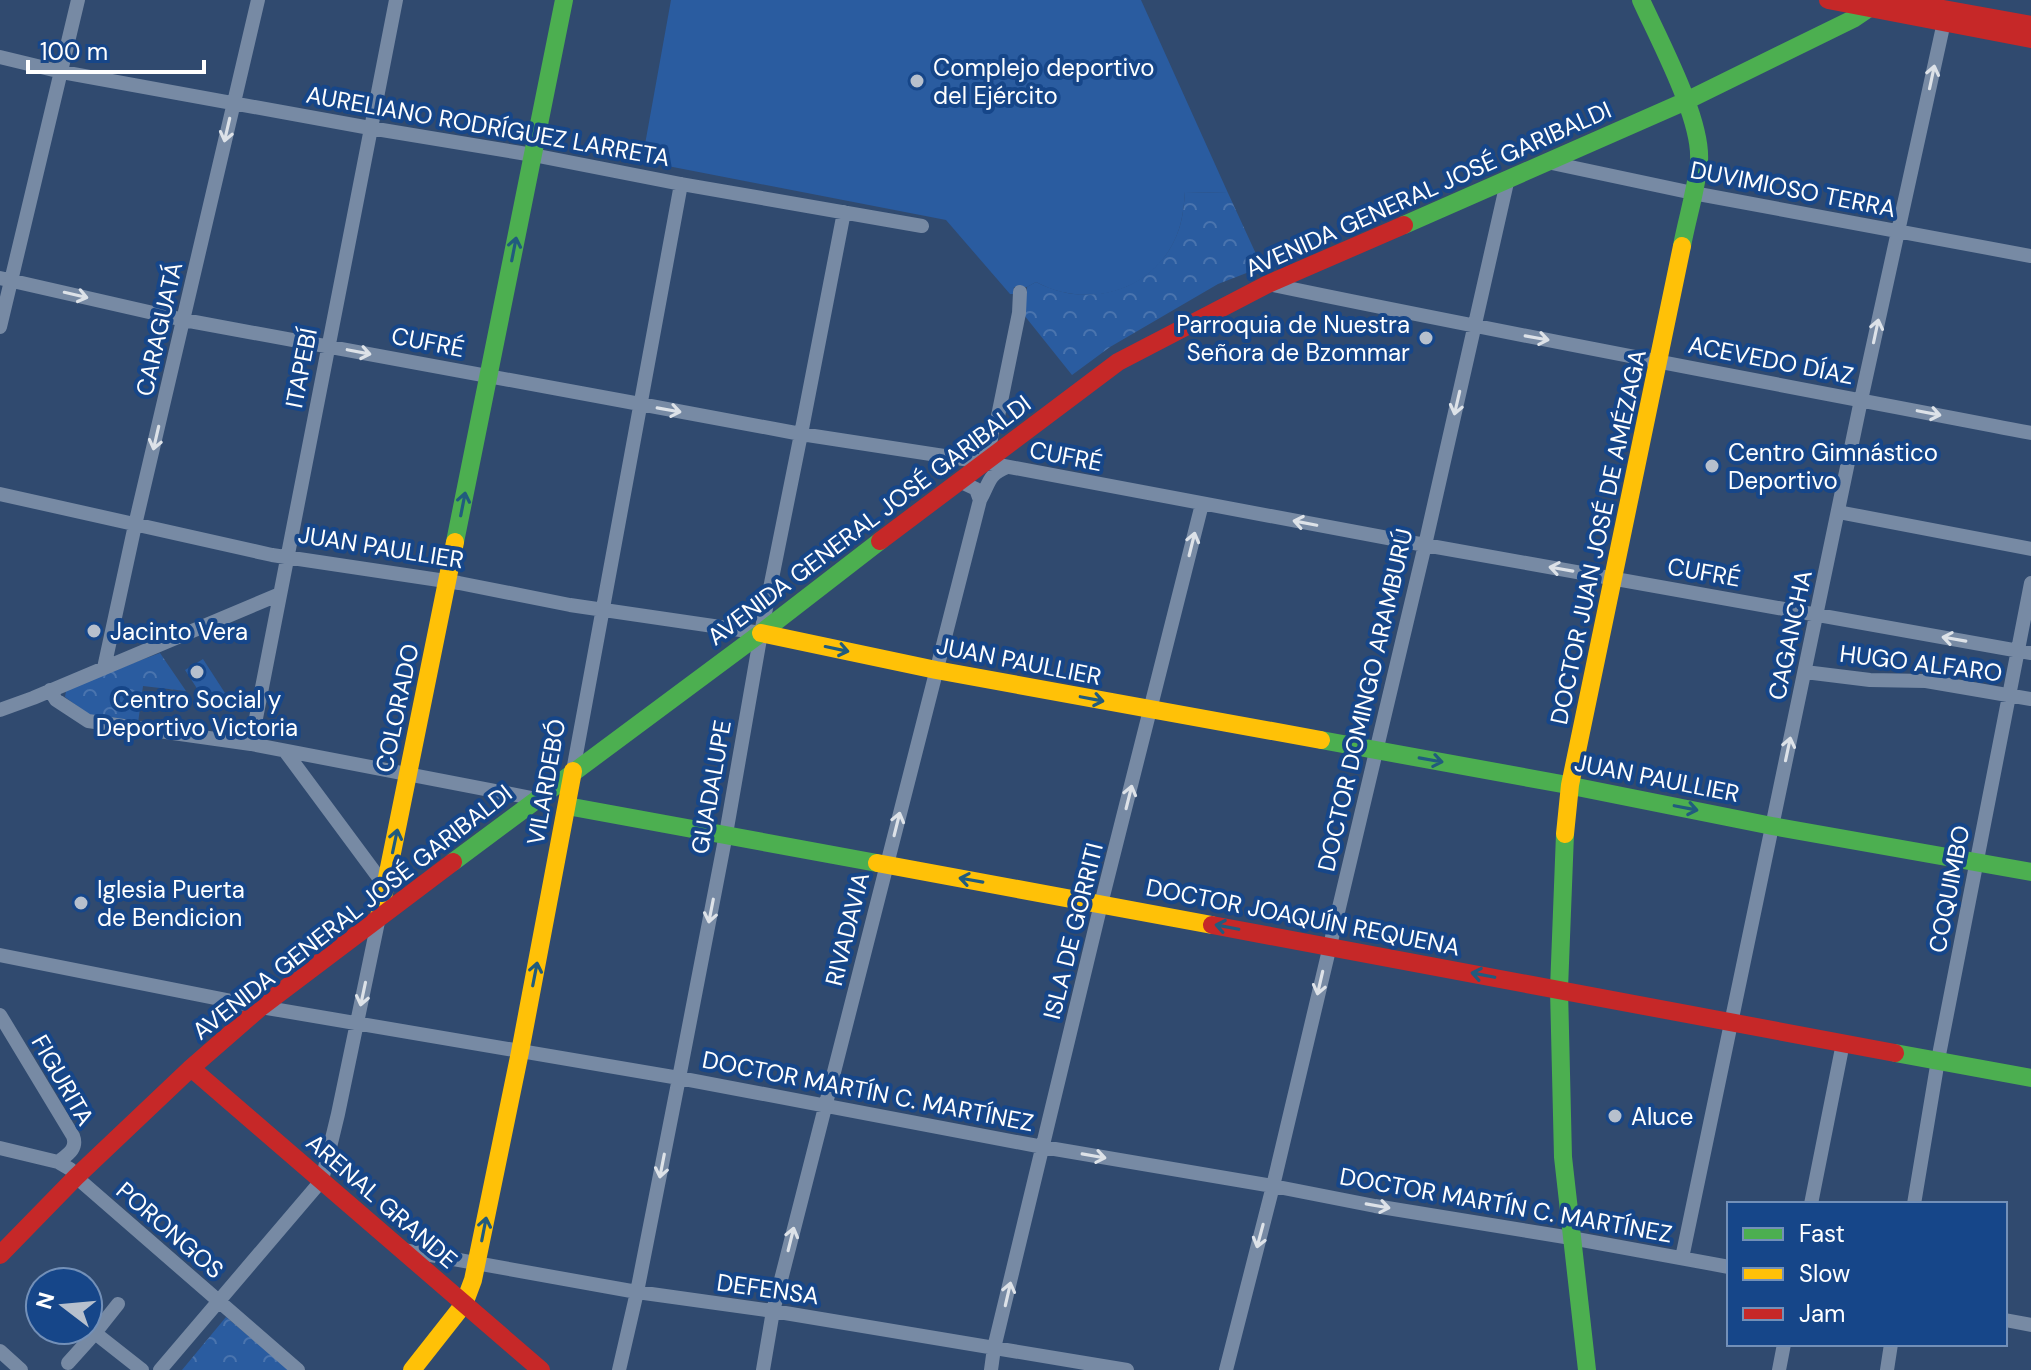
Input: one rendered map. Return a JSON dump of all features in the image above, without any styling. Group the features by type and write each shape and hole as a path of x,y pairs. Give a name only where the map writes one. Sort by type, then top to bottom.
{"street":[{"path":"0,327 6,280 62,72 78,0"},
{"name":"CARAGUATÁ","path":"104,668 258,0"},
{"name":"ITAPEBÍ","path":"251,744 396,0"},
{"name":"COLORADO","path":"160,1370 322,1180 448,581 564,0"},
{"name":"DOCTOR JUAN JOSÉ DE AMÉZAGA","path":"1587,1370 1563,1157 1559,989 1564,842 1570,785 1699,162 1696,130 1686,101 1641,0"},
{"path":"1828,0 1874,4 2031,39"},
{"path":"1953,0 2031,15"},
{"path":"1874,4 1899,1 2031,25"},
{"name":"AVENIDA GENERAL JOSÉ GARIBALDI","path":"0,1255 76,1177 191,1068 261,1007 1118,362 1268,284 1686,101 1853,19 1874,4"},
{"name":"CAGANCHA","path":"1682,1258 1861,400 1944,22"},
{"name":"AURELIANO RODRÍGUEZ LARRETA","path":"0,57 62,72 922,226"},
{"name":"DUVIMIOSO TERRA","path":"1547,162 1693,193 2031,256"},
{"name":"DOCTOR DOMINGO ARAMBURÚ","path":"1226,1370 1273,1186 1425,545 1508,178"},
{"name":"VILARDEBÓ","path":"412,1370 464,1304 477,1264 567,806 681,184"},
{"name":"GUADALUPE","path":"619,1370 679,1078 761,633 844,212"},
{"name":"CUFRÉ","path":"6,280 184,320 801,434 983,462 2024,652"},
{"name":"ACEVEDO DÍAZ","path":"1268,284 1474,327 2031,433"},
{"path":"983,462 997,421 1019,313 1020,292"},
{"path":"997,421 1020,435"},
{"name":"RIVADAVIA","path":"763,1370 773,1311 980,500 995,472 1007,467"},
{"path":"959,481 976,489 980,500"},
{"name":"JUAN PAULLIER","path":"0,494 287,557 761,633 936,670 2031,872"},
{"name":"ISLA DE GORRITI","path":"991,1370 1101,904 1202,504"},
{"path":"1838,512 2031,549"},
{"name":"COQUIMBO","path":"1914,1202 1938,1060 2009,695 2024,652 2031,583"},
{"path":"0,710 280,594"},
{"name":"HUGO ALFARO","path":"1805,672 1870,680 1926,681 2031,699"},
{"path":"50,690 56,700 88,721 251,744 537,799"},
{"path":"285,751 385,886"},
{"name":"DOCTOR JOAQUÍN REQUENA","path":"567,806 2031,1078"},
{"name":"DOCTOR MARTÍN C. MARTÍNEZ","path":"0,955 261,1007 679,1078 1043,1147 1727,1267"},
{"name":"FIGURITA","path":"0,1015 73,1136 74,1147 58,1162"},
{"path":"1811,1202 1843,1043"},
{"name":"ARENAL GRANDE","path":"191,1068 541,1370"},
{"name":"PORONGOS","path":"0,1148 67,1166 298,1370"},
{"name":"DEFENSA","path":"402,1250 637,1292 773,1311 1127,1370"},
{"path":"104,1322 118,1304"},
{"path":"2007,1320 2031,1325"},
{"path":"104,1340 142,1370"},
{"path":"68,1363 83,1346"},
{"path":"1779,1370 1784,1346"},
{"path":"1887,1370 1891,1346"},
{"path":"0,1351 21,1370"}],"green space":[{"name":"Complejo deportivo del Ejército","path":"671,0 1141,0 1228,193 1185,192 1180,224 1169,250 1156,267 1120,289 1078,295 1036,282 1027,287 1014,287 1013,294 1010,294 946,220 642,161"},
{"path":"1185,192 1228,193 1262,267 1218,284 1110,347 1072,375 1024,315 1027,287 1036,282 1057,291 1100,294 1139,280 1156,267 1169,250 1180,224"},
{"path":"160,653 186,691 143,686 138,723 92,717 65,697 69,687"},
{"path":"203,659 225,693 207,704 185,670"},
{"path":"226,1317 289,1370 182,1370"}],"traffic: fast":[{"path":"455,542 564,0"},
{"path":"1641,0 1687,102 1698,144 1698,171 1682,246"},
{"path":"1404,225 1686,101 1853,19 1881,0"},
{"path":"453,862 880,541"},
{"path":"1321,740 2031,872"},
{"path":"567,806 877,863"},
{"path":"1565,834 1559,989 1563,1157 1587,1370"},
{"path":"1895,1053 2031,1078"}],"traffic: slow":[{"path":"1565,834 1570,785 1682,246"},
{"path":"379,917 455,542"},
{"path":"761,633 936,670 1321,740"},
{"path":"412,1370 464,1304 473,1280 573,771"},
{"path":"877,863 1212,925"}],"traffic: jam":[{"path":"1828,0 2031,39"},
{"path":"1874,6 1899,1 2031,25"},
{"path":"880,541 1118,362 1268,284 1404,225"},
{"path":"0,1255 76,1177 191,1068 261,1007 453,862"},
{"path":"1212,925 1895,1053"},
{"path":"191,1068 541,1370"}],"place":[{"name":"Complejo deportivo del Ejército","path":"917,81"},
{"name":"Parroquia de Nuestra Señora de Bzommar","path":"1426,338"},
{"name":"Centro Gimnástico Deportivo","path":"1712,466"},
{"name":"Jacinto Vera","path":"94,631"},
{"name":"Centro Social y Deportivo Victoria","path":"197,672"},
{"name":"Iglesia Puerta de Bendicion","path":"81,903"},
{"name":"Aluce","path":"1615,1116"}]}
